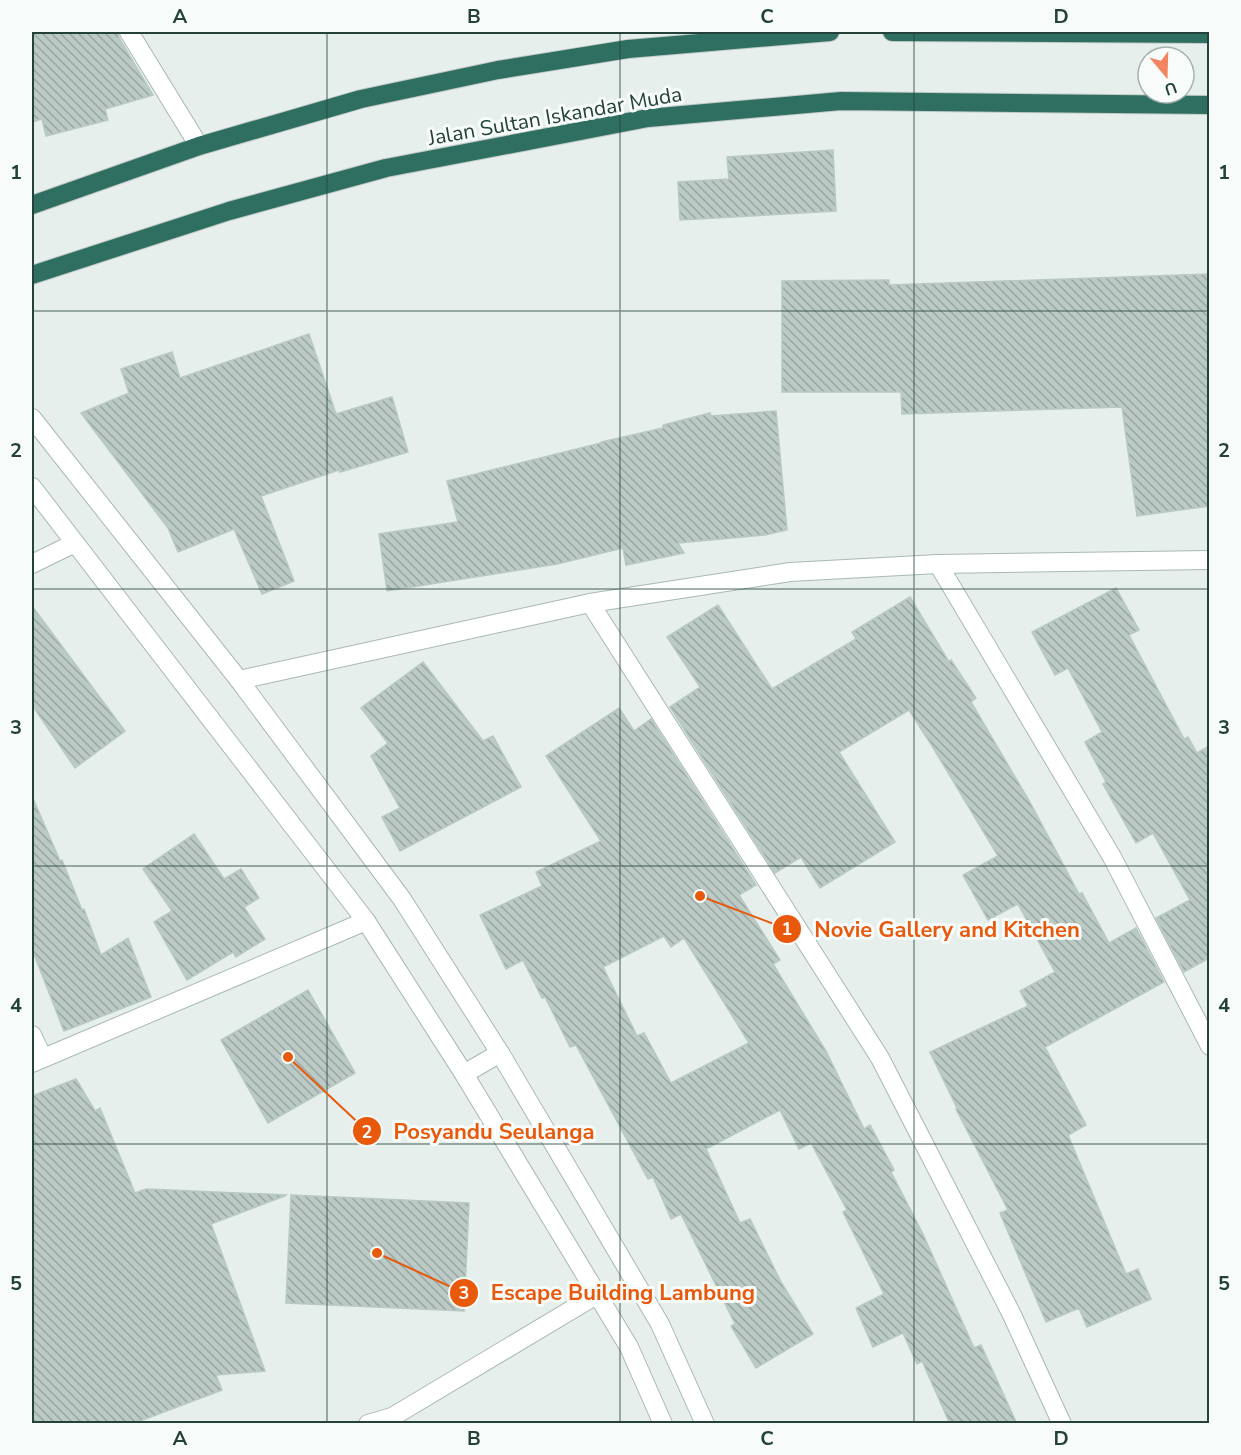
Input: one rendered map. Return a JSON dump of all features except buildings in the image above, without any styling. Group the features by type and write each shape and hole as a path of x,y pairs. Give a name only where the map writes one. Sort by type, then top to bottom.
{"highway":[{"path":"32,205 199,146 361,99 498,70 628,49 830,32"},
{"path":"892,32 1209,34"},
{"name":"Jalan Sultan Iskandar Muda","path":"32,275 229,211 386,168 648,118 841,101 1209,105"}],"street":[{"path":"129,32 199,146"},
{"path":"32,418 239,680 402,899 500,1053 660,1324 705,1424"},
{"path":"32,487 366,921 465,1074 598,1294 629,1347 663,1424"},
{"path":"32,564 75,543"},
{"path":"239,680 590,603 790,572 938,564 1209,560"},
{"path":"938,564 1112,857 1209,1046"},
{"path":"590,603 880,1058 1012,1315 1062,1424"},
{"path":"32,1035 37,1060 366,921"},
{"path":"465,1074 500,1053"},
{"path":"368,1424 392,1417 598,1294"}],"place":[{"name":"Novie Gallery and Kitchen","path":"700,896"},
{"name":"Posyandu Seulanga","path":"288,1057"},
{"name":"Escape Building Lambung","path":"377,1253"}]}
